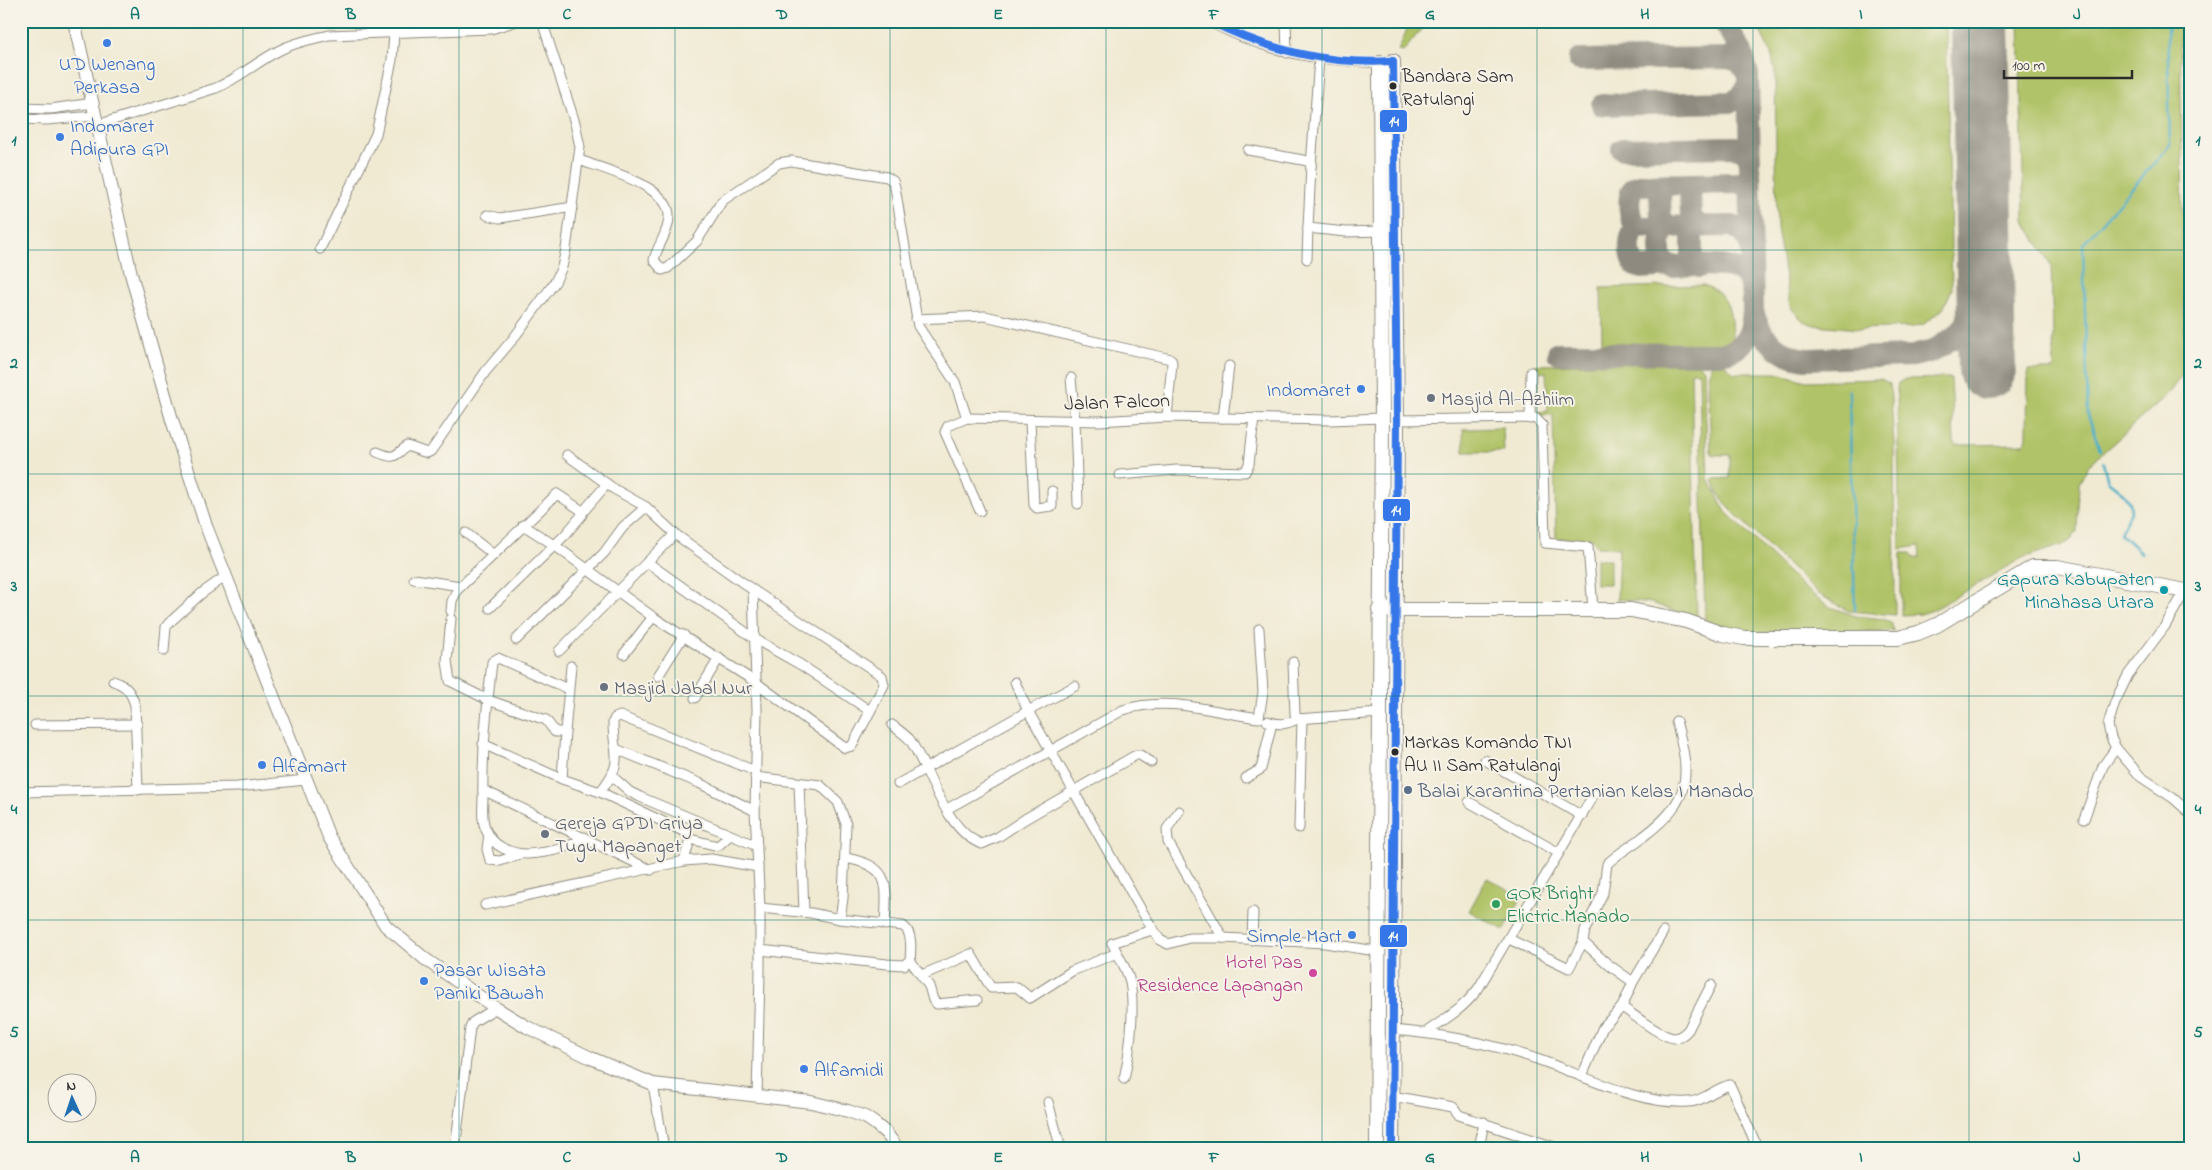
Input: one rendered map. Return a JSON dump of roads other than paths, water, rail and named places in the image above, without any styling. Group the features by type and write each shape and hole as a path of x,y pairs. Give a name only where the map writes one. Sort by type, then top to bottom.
{"main road":[{"path":"74,21 131,274 172,420 206,526 329,837 386,926 425,959 496,1008 579,1053 653,1084 811,1102 856,1114 865,1117 886,1133 898,1149"},
{"path":"1376,1149 1376,951 1382,418 1380,231 1386,62"},
{"path":"1377,1134 1392,1142 1398,420 1386,62"},
{"path":"1379,610 1632,610 1651,612 1724,634 1744,638 1898,638 1918,633 1936,625 2033,567 2057,567 2188,591"},
{"path":"1379,793 1394,793"}],"street":[{"path":"21,119 46,120 95,115 216,88 230,82 280,50 307,40 330,35 490,30 517,21"},
{"path":"377,452 394,457 407,446 427,453 431,452 486,371 513,339 555,282 562,268 573,207 580,146 575,123 542,21"},
{"path":"1208,21 1242,39 1287,53 1320,59 1386,62"},
{"path":"1286,21 1287,53"},
{"path":"320,249 376,134 392,60 394,33"},
{"path":"1307,259 1311,166 1320,59"},
{"path":"21,108 51,109 95,115"},
{"path":"1248,150 1308,161 1311,166"},
{"path":"579,160 622,175 656,192 667,203 669,219 654,260 662,270 668,268 697,241 722,201 779,163 791,161 888,177 893,181 916,319 923,336 942,360 955,382 967,418 948,426 945,432 980,511"},
{"path":"487,215 500,218 573,207"},
{"path":"1308,228 1346,232 1380,231"},
{"path":"916,319 984,316 1171,359 1167,417"},
{"path":"1224,418 1229,366"},
{"path":"1530,419 1531,372"},
{"path":"1071,378 1075,421 1078,504"},
{"name":"Jalan Falcon","path":"967,418 1075,421 1167,417 1382,418"},
{"path":"1120,476 1177,470 1245,472 1249,464 1254,418"},
{"path":"1398,420 1535,418 1542,425 1545,543 1588,547 1593,609"},
{"path":"1030,421 1034,505 1036,508 1052,506 1052,491"},
{"path":"523,525 654,617 757,684 845,748 852,746 884,685 882,676 753,590 675,534 646,507 607,484 567,455"},
{"path":"490,608 554,545 607,484"},
{"path":"565,732 555,732 546,720 488,700 450,681 447,660 454,594 461,586 557,494 581,510 582,513"},
{"path":"516,640 588,570 604,553 620,530 646,507"},
{"path":"466,533 494,555"},
{"path":"559,651 675,534"},
{"path":"647,562 756,640 801,666 870,711"},
{"path":"164,650 166,627 169,623 202,593 226,576"},
{"path":"414,579 461,586"},
{"path":"753,590 757,684 755,811 760,908 757,1097"},
{"path":"2188,591 2165,626 2128,675 2115,702 2108,725 2116,748 2141,777 2173,798 2191,814"},
{"path":"624,654 654,617"},
{"path":"1259,629 1263,692 1259,718"},
{"path":"658,676 684,635"},
{"path":"520,854 501,848 489,835 483,817 483,744 492,662 498,658 568,689"},
{"path":"694,698 719,658"},
{"path":"1293,662 1295,714 1299,719 1300,828"},
{"path":"562,779 570,666"},
{"path":"113,681 122,684 132,695 137,724 138,790"},
{"path":"1015,682 1028,711 1152,930 1160,940 1168,944 1201,937 1223,938 1325,944 1376,951"},
{"path":"898,784 1075,686"},
{"path":"947,809 1123,710 1135,706 1180,705 1259,718 1272,723 1288,724 1299,719 1380,713"},
{"path":"600,792 617,766 613,722 615,718 620,716 755,774 820,786 838,802 846,824 843,898 840,919"},
{"path":"1509,939 1569,968 1583,942 1585,930 1603,893 1607,864 1662,821 1674,809 1680,797 1685,782 1686,763 1676,721"},
{"path":"1246,778 1260,770 1272,723"},
{"path":"35,725 137,724"},
{"path":"892,725 910,740 947,809 966,834 973,841 982,844 992,841 1025,819 1136,755 1140,755 1151,762"},
{"path":"483,744 562,779 600,792 687,833 690,839 684,861"},
{"path":"2084,820 2103,766 2116,748"},
{"path":"616,749 699,783 755,811"},
{"path":"1485,760 1582,816"},
{"path":"612,776 630,792 640,797 757,846"},
{"path":"21,792 237,788 306,780"},
{"path":"799,783 804,912"},
{"path":"483,790 584,836 651,870"},
{"path":"1425,1033 1466,1005 1482,983 1594,794"},
{"path":"1469,802 1559,853"},
{"path":"1179,811 1167,829 1168,842 1223,938"},
{"path":"711,859 718,846 730,834"},
{"path":"489,835 487,850 490,860 500,860 520,854 546,852 566,847 584,836"},
{"path":"690,839 718,846"},
{"path":"845,858 865,861 878,871 887,894 885,925"},
{"path":"485,905 651,870 684,861 711,859 758,868"},
{"path":"760,908 804,912 840,919 903,926 910,935 910,960 929,986 936,1004 977,1000"},
{"path":"1252,940 1254,912"},
{"path":"1124,1079 1130,1039 1131,991 1127,974 1112,943 1152,930"},
{"path":"1582,1076 1603,1027 1622,1007 1633,982 1663,932"},
{"path":"1583,942 1609,965 1633,982"},
{"path":"760,950 888,964 904,965 910,960"},
{"path":"922,975 971,954 991,988 1017,987 1030,998 1072,972 1117,953"},
{"path":"1622,1007 1664,1034 1674,1038 1682,1036 1688,1030 1711,985"},
{"path":"455,1149 470,1028 473,1022 496,1008"},
{"path":"1392,1030 1425,1033 1507,1050 1624,1092 1681,1102 1693,1102 1730,1086 1758,1149"},
{"path":"653,1084 664,1149"},
{"path":"1392,1096 1453,1107 1459,1115 1560,1149"},
{"path":"1048,1102 1061,1149"},
{"path":"1480,1149 1484,1122"}],"waterway":[{"path":"2100,450 2088,415 2083,244 2170,145 2167,21"},
{"path":"1849,390 1855,610"},
{"path":"2103,463 2108,481 2124,494 2130,503 2131,512 2120,533 2141,553"}],"place":[{"name":"UD Wenang Perkasa","path":"107,43"},
{"name":"Bandara Sam Ratulangi","path":"1393,86"},
{"name":"Indomaret Adipura GPI","path":"60,137"},
{"name":"Indomaret","path":"1361,389"},
{"name":"Masjid Al-Azhiim","path":"1431,398"},
{"name":"Gapura Kabupaten Minahasa Utara","path":"2164,590"},
{"name":"Masjid Jabal Nur","path":"604,687"},
{"name":"Markas Komando TNI AU II Sam Ratulangi","path":"1395,752"},
{"name":"Alfamart","path":"262,765"},
{"name":"Balai Karantina Pertanian Kelas I Manado","path":"1408,790"},
{"name":"Gereja GPDI Griya Tugu Mapanget","path":"545,834"},
{"name":"GOR Bright Elictric Manado","path":"1496,904"},
{"name":"Simple Mart","path":"1352,935"},
{"name":"Hotel Pas Residence Lapangan","path":"1313,973"},
{"name":"Pasar Wisata Paniki Bawah","path":"424,981"},
{"name":"Alfamidi","path":"804,1069"}]}
